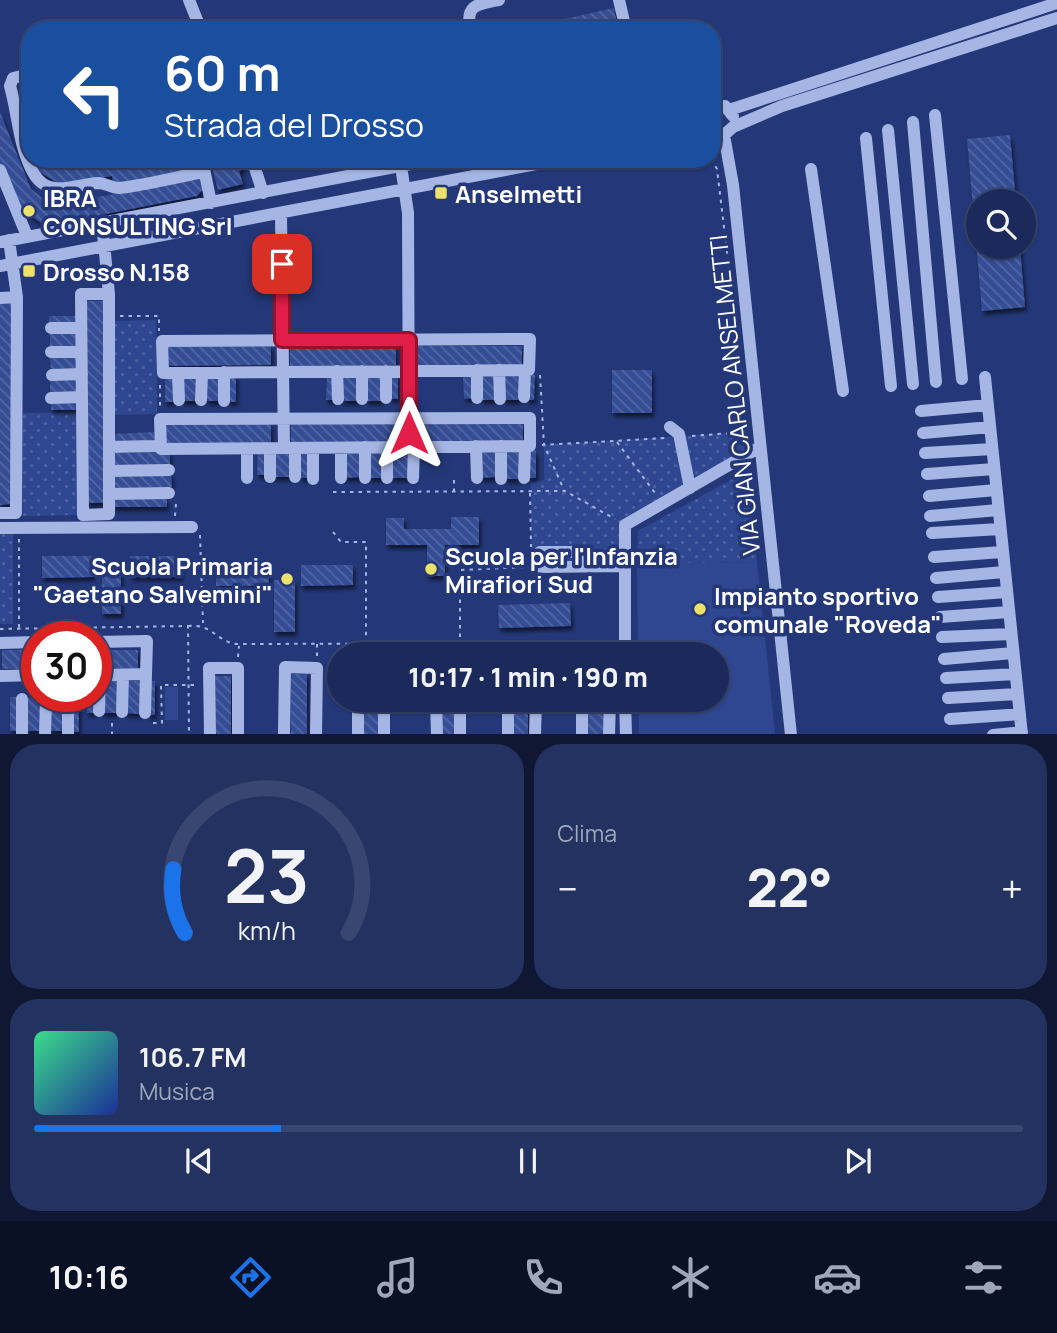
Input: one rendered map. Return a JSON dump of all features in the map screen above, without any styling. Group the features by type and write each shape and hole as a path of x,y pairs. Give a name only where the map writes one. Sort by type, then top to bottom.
{"street":[{"path":"189,0 197,21"},
{"path":"468,21 469,10 475,5 499,0"},
{"path":"619,0 624,21"},
{"path":"721,106 729,110 1057,3"},
{"path":"723,132 782,106 1057,18"},
{"path":"21,77 10,81 20,121 21,140"},
{"name":"VIA GIAN CARLO ANSELMETTI","path":"729,110 723,132 733,185 791,734"},
{"path":"935,115 962,379"},
{"path":"913,122 936,382"},
{"path":"888,130 913,384"},
{"path":"866,138 891,387"},
{"path":"32,168 34,174 54,189 97,183 117,188 192,168"},
{"path":"204,168 211,203"},
{"path":"255,168 263,193"},
{"path":"0,513 16,513 17,297 6,265 5,241 391,168"},
{"path":"401,168 405,191 409,418 413,478"},
{"path":"6,265 519,168"},
{"path":"811,169 843,391"},
{"path":"0,170 27,236"},
{"path":"281,214 283,418 295,477"},
{"path":"102,223 109,294 109,514 83,515 81,294 109,294"},
{"path":"0,298 17,297"},
{"path":"51,328 81,328"},
{"path":"524,397 527,370 530,339 162,341 163,373 527,370"},
{"path":"51,352 81,352"},
{"path":"477,370 477,398"},
{"path":"499,370 500,398"},
{"path":"337,371 338,399"},
{"path":"362,371 362,399"},
{"path":"386,398 387,371"},
{"path":"224,372 224,401"},
{"path":"178,373 179,400"},
{"path":"201,400 202,373"},
{"path":"52,374 82,374"},
{"path":"985,377 1022,733 993,734"},
{"path":"51,398 82,397"},
{"path":"920,411 988,405"},
{"path":"283,418 530,418 530,446 161,449 160,419 283,418"},
{"path":"670,427 678,431 680,437 690,488"},
{"path":"923,433 990,427"},
{"path":"109,447 155,446"},
{"path":"476,446 477,478"},
{"path":"501,446 501,479"},
{"path":"524,446 524,478"},
{"path":"365,447 365,478"},
{"path":"387,447 387,478"},
{"path":"625,642 625,525 760,447"},
{"path":"313,448 313,479"},
{"path":"341,448 341,478"},
{"path":"247,449 247,478"},
{"path":"270,449 270,477"},
{"path":"925,453 992,449"},
{"path":"926,474 994,468"},
{"path":"109,471 169,470"},
{"path":"929,496 996,490"},
{"path":"109,495 169,493"},
{"path":"930,516 998,510"},
{"path":"0,528 196,531"},
{"path":"932,533 1000,529"},
{"path":"934,557 1002,552"},
{"path":"540,567 624,566"},
{"path":"936,578 1004,572"},
{"path":"938,597 1007,592"},
{"path":"940,617 1009,612"},
{"path":"942,637 1011,634"},
{"path":"112,642 146,641 145,713"},
{"path":"0,643 21,642"},
{"path":"944,659 1013,653"},
{"path":"285,734 285,667 317,668 316,734"},
{"path":"210,734 209,668 238,668 238,734"},
{"path":"112,674 146,674"},
{"path":"122,712 123,674"},
{"path":"946,678 1015,674"},
{"path":"0,676 21,675"},
{"path":"948,698 1017,694"},
{"path":"22,712 22,734"},
{"path":"45,734 46,712"},
{"path":"68,712 68,734"},
{"path":"358,712 358,734"},
{"path":"384,712 384,734"},
{"path":"436,712 436,734"},
{"path":"460,712 460,734"},
{"path":"508,712 508,734"},
{"path":"536,712 536,734"},
{"path":"582,712 582,734"},
{"path":"609,734 610,712"},
{"path":"625,712 626,734"},
{"path":"950,719 1020,714"}],"path":[{"path":"527,370 540,370 544,445 565,491"},
{"path":"544,445 758,431"},
{"path":"616,441 663,503"},
{"path":"454,479 454,492"},
{"path":"333,492 565,491 625,525"},
{"path":"530,492 531,555"},
{"path":"19,528 19,629"},
{"path":"196,531 203,625"},
{"path":"333,532 341,542 366,542 366,642"},
{"path":"460,642 460,570 540,567"},
{"path":"188,626 203,625 233,644 327,644"}],"shaded area":[{"path":"156,320 157,414 115,415 114,321"},
{"path":"77,412 79,515 23,516 21,413"},
{"path":"745,432 747,450 620,522 619,566 531,567 531,482 544,480 544,445"},
{"path":"747,471 757,562 637,564 638,531"},
{"path":"0,534 13,534 13,624 0,624"},
{"name":"Impianto sportivo comunale \"Roveda\"","path":"757,562 775,734 639,734 639,712 729,712 729,642 638,642 637,564"},
{"path":"165,687 178,687 178,720 165,720"}],"building":[{"path":"614,8 616,21 556,21"},
{"path":"0,112 31,189 52,205 201,179 203,189 197,196 45,226 16,205 0,164"},
{"path":"1010,135 1015,189 971,189 967,139"},
{"path":"36,168 188,168 189,171 114,186 112,176 62,185 37,171"},
{"path":"212,168 244,168 239,171 243,184 218,190"},
{"path":"977,259 1021,259 1025,307 982,311"},
{"path":"87,301 103,301 103,503 87,503"},
{"path":"0,303 12,303 12,504 0,505"},
{"path":"49,316 76,316 76,323 49,323"},
{"path":"50,334 77,334 77,347 50,347"},
{"path":"271,346 271,365 165,366 165,347"},
{"path":"396,346 396,365 290,366 290,347"},
{"path":"416,346 522,346 522,365 416,365"},
{"path":"50,357 78,357 78,370 51,370"},
{"path":"612,370 652,370 652,413 612,413"},
{"path":"504,373 520,373 519,400 503,400"},
{"path":"358,374 359,401 342,401 341,375"},
{"path":"366,374 382,374 382,401 366,401"},
{"path":"463,374 472,374 473,398 464,399"},
{"path":"480,374 496,374 496,400 480,400"},
{"path":"528,374 535,375 534,400 527,400"},
{"path":"181,375 197,375 198,401 182,401"},
{"path":"205,375 221,375 221,401 206,401"},
{"path":"228,375 236,375 236,402 228,402"},
{"path":"327,375 334,375 334,400 326,400"},
{"path":"390,375 398,375 398,399 390,399"},
{"path":"165,376 173,376 174,402 165,402"},
{"path":"77,379 77,393 50,393 50,380"},
{"path":"51,402 78,402 78,410 51,410"},
{"path":"396,423 396,442 291,442 291,424"},
{"path":"417,423 523,423 523,442 417,442"},
{"path":"165,424 271,424 271,443 165,443"},
{"path":"155,432 155,442 114,443 113,434"},
{"path":"520,450 520,479 505,479 505,451"},
{"path":"527,450 536,451 536,478 527,478"},
{"path":"496,451 497,477 480,478 480,452"},
{"path":"170,452 170,465 113,466 113,453"},
{"path":"307,452 308,478 300,478 298,453"},
{"path":"343,452 360,452 361,477 344,478"},
{"path":"390,452 408,452 408,478 391,478"},
{"path":"258,453 267,453 266,475 257,475"},
{"path":"274,453 291,453 291,477 273,477"},
{"path":"369,453 383,453 383,478 368,478"},
{"path":"171,473 172,487 113,489 113,474"},
{"path":"113,498 167,498 167,507 113,507"},
{"path":"451,517 479,517 479,545 445,545 445,576 427,576 427,545 386,545 386,518 404,518 404,529 451,529"},
{"path":"42,556 93,556 93,577 42,578"},
{"path":"130,556 181,556 181,577 130,577"},
{"path":"102,561 121,561 121,614 102,614"},
{"path":"216,565 269,565 269,586 216,586"},
{"path":"301,565 353,565 353,585 301,586"},
{"path":"274,580 295,580 295,632 274,632"},
{"path":"570,603 571,626 499,628 498,605"},
{"path":"2,650 21,650 21,669 2,669"},
{"path":"112,650 138,650 138,668 112,669"},
{"path":"291,674 307,674 307,734 291,734"},
{"path":"214,676 231,676 231,734 215,734"},
{"path":"112,681 118,681 118,713 102,713 112,712"},
{"path":"126,681 141,681 140,714 125,713"},
{"path":"148,681 155,681 155,715 148,715"},
{"path":"10,697 17,697 17,731 10,731"},
{"path":"26,712 42,712 41,731 26,731"},
{"path":"49,712 64,712 64,731 49,731"},
{"path":"71,712 79,712 79,732 71,732"},
{"path":"364,712 380,712 380,734 364,734"},
{"path":"439,712 456,712 456,734 439,734"},
{"path":"512,712 528,712 528,734 512,734"},
{"path":"588,712 604,712 604,734 588,734"}],"place":[{"name":"Anselmetti","path":"441,193"},
{"name":"IBRA CONSULTING Srl","path":"29,211"},
{"name":"Drosso N.158","path":"29,271"},
{"name":"Scuola per l'Infanzia Mirafiori Sud","path":"431,569"},
{"name":"Scuola Primaria \"Gaetano Salvemini\"","path":"287,579"},
{"name":"Impianto sportivo comunale \"Roveda\"","path":"700,609"}],"route":[{"path":"282,264 282,340 409,340 409,433"}]}
